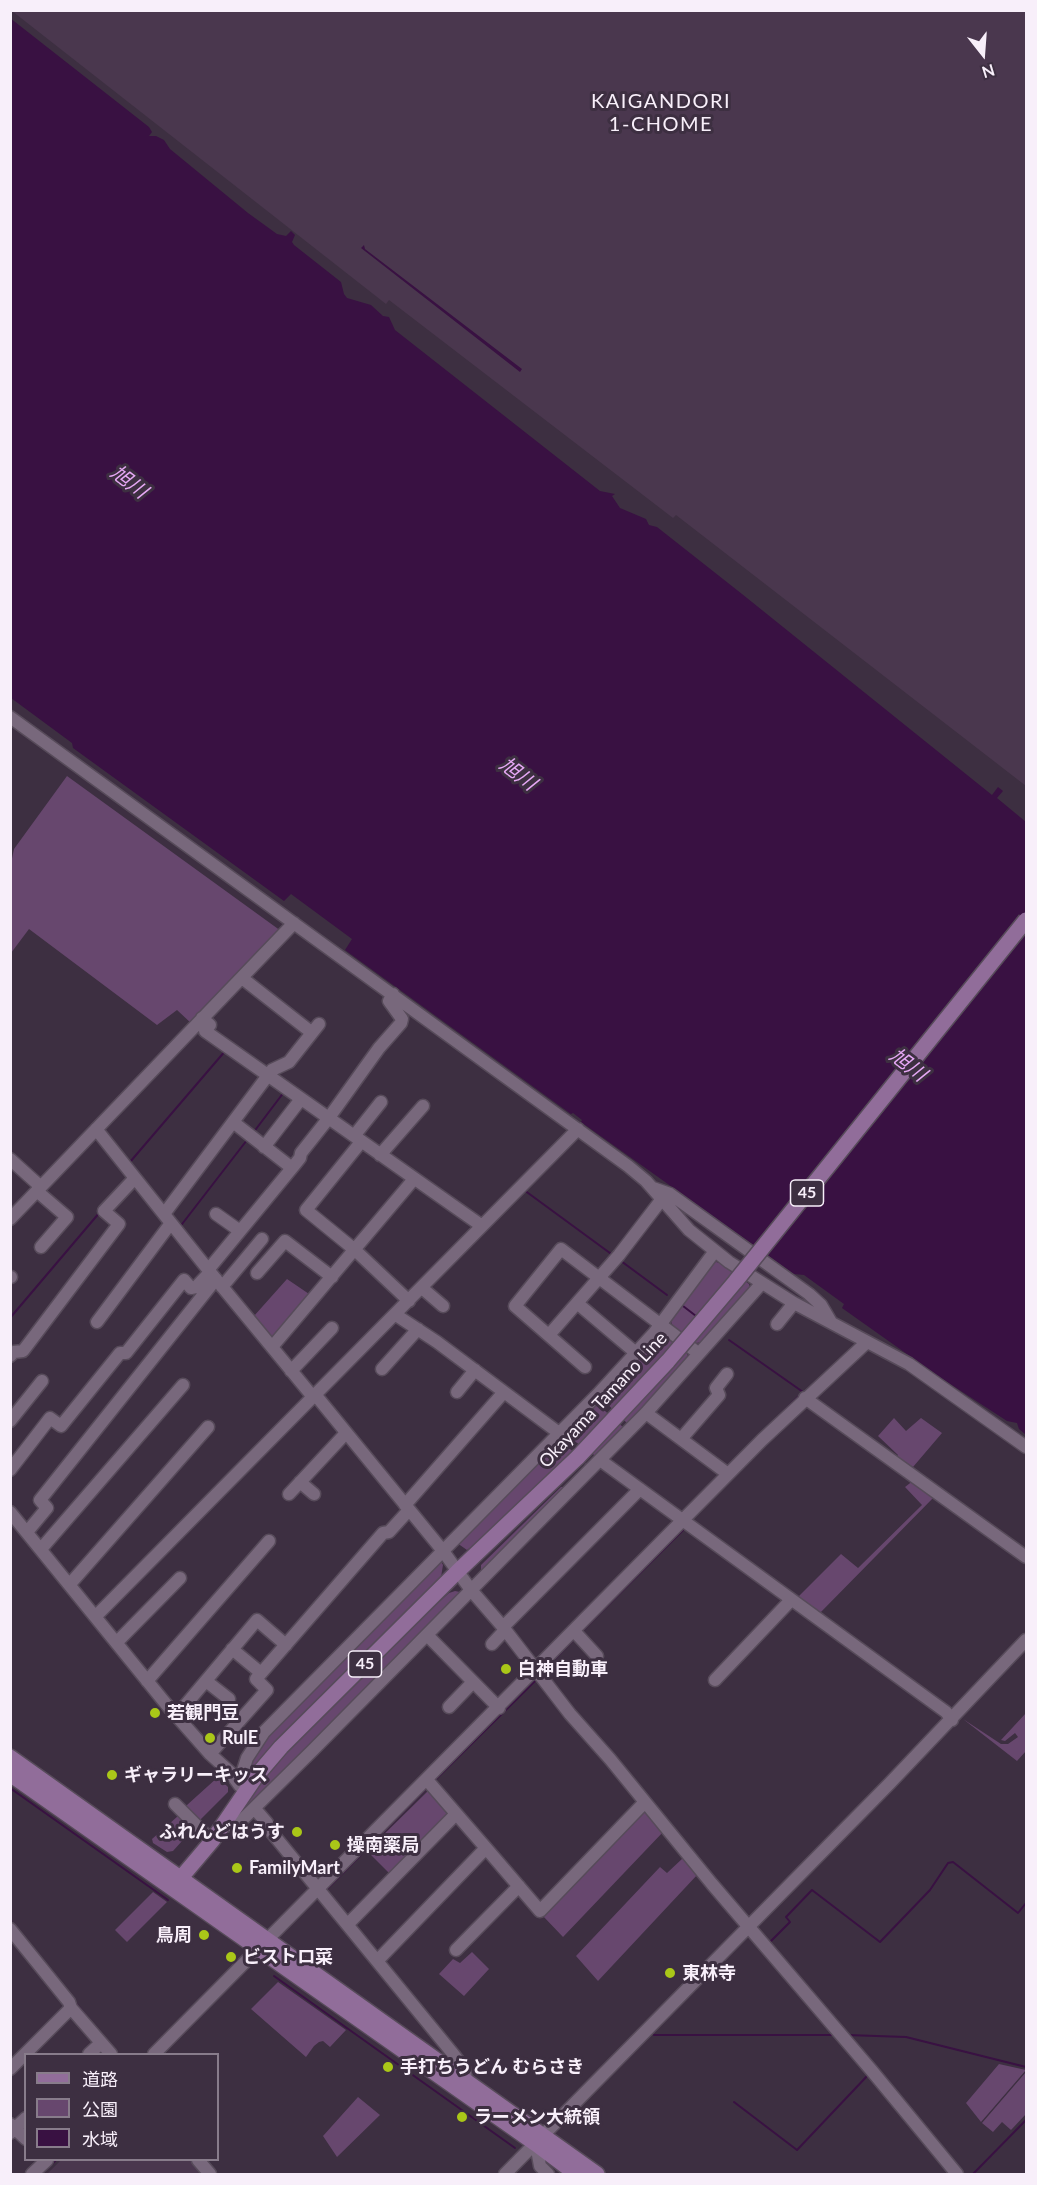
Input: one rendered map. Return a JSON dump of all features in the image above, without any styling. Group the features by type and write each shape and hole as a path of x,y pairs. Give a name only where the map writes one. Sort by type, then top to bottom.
{"main road":[{"name":"Okayama Tamano Line","path":"176,1884 223,1825 241,1788 457,1572 578,1457 669,1361 1026,920"},
{"path":"10,1757 176,1884"},
{"path":"10,1774 176,1884 540,2140 597,2175"},
{"path":"264,1945 466,2082 540,2140 576,2175"}],"street":[{"path":"10,717 633,1170 689,1230 715,1251 794,1303 909,1364 1026,1447"},
{"path":"10,1219 206,1025 242,978 294,923"},
{"path":"97,1322 233,1122 270,1073 289,1062 315,1028 242,978"},
{"path":"27,1532 47,1508 40,1500 216,1277 240,1231 300,1158 301,1153 379,1048 401,1023 402,1019 389,1001 393,994"},
{"path":"206,1025 301,1099 383,1152 414,1179 480,1225"},
{"path":"264,1147 301,1099"},
{"path":"381,1102 306,1210 355,1250 407,1299"},
{"path":"383,1152 423,1106"},
{"path":"233,1122 292,1168"},
{"path":"96,1616 396,1315 407,1299 422,1288 480,1225 578,1129"},
{"path":"99,1132 293,1369 313,1397 318,1398 444,1551 457,1572 538,1674 887,2088 957,2175"},
{"path":"10,1159 42,1186 67,1217 41,1247"},
{"path":"10,1356 14,1352 22,1351 119,1224 104,1211 135,1178"},
{"path":"274,1346 414,1179"},
{"path":"652,1188 670,1194 809,1294 821,1305 831,1323"},
{"path":"549,1335 599,1278 662,1199"},
{"path":"216,1214 240,1231"},
{"path":"10,1470 50,1418 61,1426 120,1353 126,1353 184,1280 191,1287 196,1287 216,1277 262,1239"},
{"path":"256,1273 285,1241 332,1277"},
{"path":"585,1367 515,1306 561,1249 698,1353"},
{"path":"241,1788 244,1764 256,1741 598,1394 661,1323 715,1251"},
{"path":"223,1825 238,1823 255,1809 646,1413 762,1283"},
{"path":"422,1288 443,1306"},
{"path":"777,1324 794,1303"},
{"path":"577,1304 636,1353"},
{"path":"396,1315 559,1433"},
{"path":"293,1369 332,1328"},
{"path":"382,1370 418,1329"},
{"path":"156,2053 321,1887 429,1783 496,1705 538,1674 683,1521 725,1472 867,1342"},
{"path":"457,1392 475,1370"},
{"path":"681,1439 719,1395 716,1388 727,1374"},
{"path":"10,1421 42,1381"},
{"path":"41,1549 183,1385"},
{"path":"210,1754 267,1690 256,1679 383,1533 389,1532 407,1507 504,1392"},
{"path":"807,1397 1026,1557"},
{"path":"646,1413 725,1472"},
{"path":"70,1584 208,1427"},
{"path":"289,1494 346,1433"},
{"path":"600,1460 950,1718"},
{"path":"300,1482 314,1494"},
{"path":"492,1644 640,1489"},
{"path":"10,1512 150,1677 177,1715 241,1788"},
{"path":"150,1677 269,1541"},
{"path":"119,1640 180,1578"},
{"path":"714,1680 791,1600"},
{"path":"177,1715 256,1620 286,1644"},
{"path":"577,1634 597,1656"},
{"path":"427,1635 496,1705"},
{"path":"505,2175 1026,1640"},
{"path":"232,1649 261,1673"},
{"path":"206,1680 229,1699"},
{"path":"449,1707 473,1682"},
{"path":"225,1768 231,1769 244,1764"},
{"path":"429,1783 540,1911 645,1802"},
{"path":"175,1804 212,1841"},
{"path":"255,1809 379,1959 465,2070 466,2082"},
{"path":"349,1922 456,1814"},
{"path":"379,1959 486,1848"},
{"path":"456,1950 519,1886"},
{"path":"10,1929 109,2053"},
{"path":"26,2053 71,2008"},
{"path":"91,2053 101,2043"},
{"path":"10,2069 24,2055"},
{"path":"12,2128 24,2137"},
{"path":"540,2140 540,2166 548,2175"},
{"path":"32,2175 45,2161"},
{"path":"199,2161 210,2175"}],"shaded area":[{"path":"12,11 1026,11 1026,786 676,515 673,518 389,300 386,304"},
{"path":"60,2161 194,2161 206,2174 47,2174"}],"green space":[{"path":"67,776 281,931 192,1024 177,1010 157,1025 29,929 11,953 10,868 14,849"},
{"path":"716,1262 749,1284 750,1288 703,1342 696,1343 674,1329 670,1319 712,1264"},
{"path":"287,1279 312,1296 274,1341 254,1316"},
{"path":"660,1333 665,1333 687,1352 688,1359 628,1424 600,1397"},
{"path":"595,1402 624,1428 597,1457 563,1433"},
{"path":"894,1418 906,1431 921,1418 942,1433 913,1467 897,1457 898,1455 878,1436"},
{"path":"559,1441 574,1452 481,1540 467,1550 457,1543"},
{"path":"585,1463 589,1467 481,1576 481,1565 561,1487 565,1487 584,1469"},
{"path":"914,1480 936,1495 818,1615 796,1599 841,1554 858,1568 922,1505 905,1487"},
{"path":"440,1560 443,1565 441,1577 248,1775 257,1747"},
{"path":"460,1592 461,1595 234,1820 272,1767 395,1642 449,1593"},
{"path":"1026,1713 1026,1751 1017,1761 963,1719 1001,1744 1008,1744 1018,1737 1015,1733 1005,1741 1001,1740"},
{"path":"218,1777 228,1787 228,1792 200,1820 186,1807"},
{"path":"430,1789 450,1812 390,1874 367,1851"},
{"path":"645,1808 664,1831 563,1937 542,1915"},
{"path":"178,1816 192,1830 173,1851 167,1852 153,1843 152,1839"},
{"path":"683,1858 698,1874 598,1981 576,1956 660,1867 667,1873"},
{"path":"153,1892 167,1902 127,1942 115,1930"},
{"path":"472,1952 489,1969 464,1996 439,1974 453,1959 460,1963"},
{"path":"278,1982 346,2030 330,2047 323,2041 319,2042 306,2057 251,2009"},
{"path":"999,2064 1026,2070 981,2122 966,2103"},
{"path":"1026,2072 1026,2114 1011,2130 1002,2122 993,2132 982,2123"},
{"path":"358,2097 380,2115 337,2157 323,2136"}],"water":[{"name":"旭川","path":"10,18 149,127 152,132 149,136 156,136 164,140 170,149 248,213 277,234 286,236 291,231 295,235 292,242 294,245 341,282 347,298 371,305 383,316 389,317 395,330 600,491 615,494 612,496 620,508 646,519 649,525 657,527 992,795 998,787 1003,791 997,798 1026,822 1026,1435 1019,1429 1017,1423 1007,1421 938,1376 842,1308 844,1304 804,1275 794,1274 581,1122 582,1120 573,1113 571,1114 345,950 352,939 291,894 284,901 73,748 72,743 11,698"},
{"path":"364,245 365,249 522,369 520,372 361,248"}],"waterway":[{"path":"130,1162 226,1050"},
{"path":"253,1133 284,1092"},
{"path":"179,1228 247,1140"},
{"path":"524,1190 614,1256"},
{"path":"10,1318 100,1212"},
{"path":"621,1261 667,1295"},
{"path":"683,1306 696,1316"},
{"path":"729,1340 803,1392"},
{"path":"777,1418 803,1392"},
{"path":"580,1633 686,1527"},
{"path":"542,1672 574,1639"},
{"path":"435,1780 537,1679"},
{"path":"325,1891 429,1786"},
{"path":"10,1788 168,1900"},
{"path":"769,1943 790,1922 786,1917 812,1890 880,1942 930,1890 948,1863 953,1862 1018,1913 1026,1903"},
{"path":"274,1976 515,2148"},
{"path":"74,2001 91,2022"},
{"path":"654,2035 836,2035"},
{"path":"847,2035 906,2037 1026,2067"},
{"path":"734,2102 797,2150 869,2074"},
{"path":"973,2174 1026,2120"},
{"path":"41,2174 55,2161"}],"place":[{"name":"白神自動車","path":"506,1669"},
{"name":"若観門豆","path":"155,1713"},
{"name":"RulE","path":"210,1738"},
{"name":"ギャラリーキッス","path":"112,1775"},
{"name":"ふれんどはうす","path":"297,1832"},
{"name":"操南薬局","path":"335,1845"},
{"name":"FamilyMart","path":"237,1868"},
{"name":"鳥周","path":"204,1935"},
{"name":"ビストロ菜","path":"231,1957"},
{"name":"東林寺","path":"670,1973"},
{"name":"手打ちうどん むらさき","path":"388,2067"},
{"name":"ラーメン大統領","path":"462,2117"}],"district":[{"name":"KAIGANDORI 1-CHOME","path":"661,114"}]}
